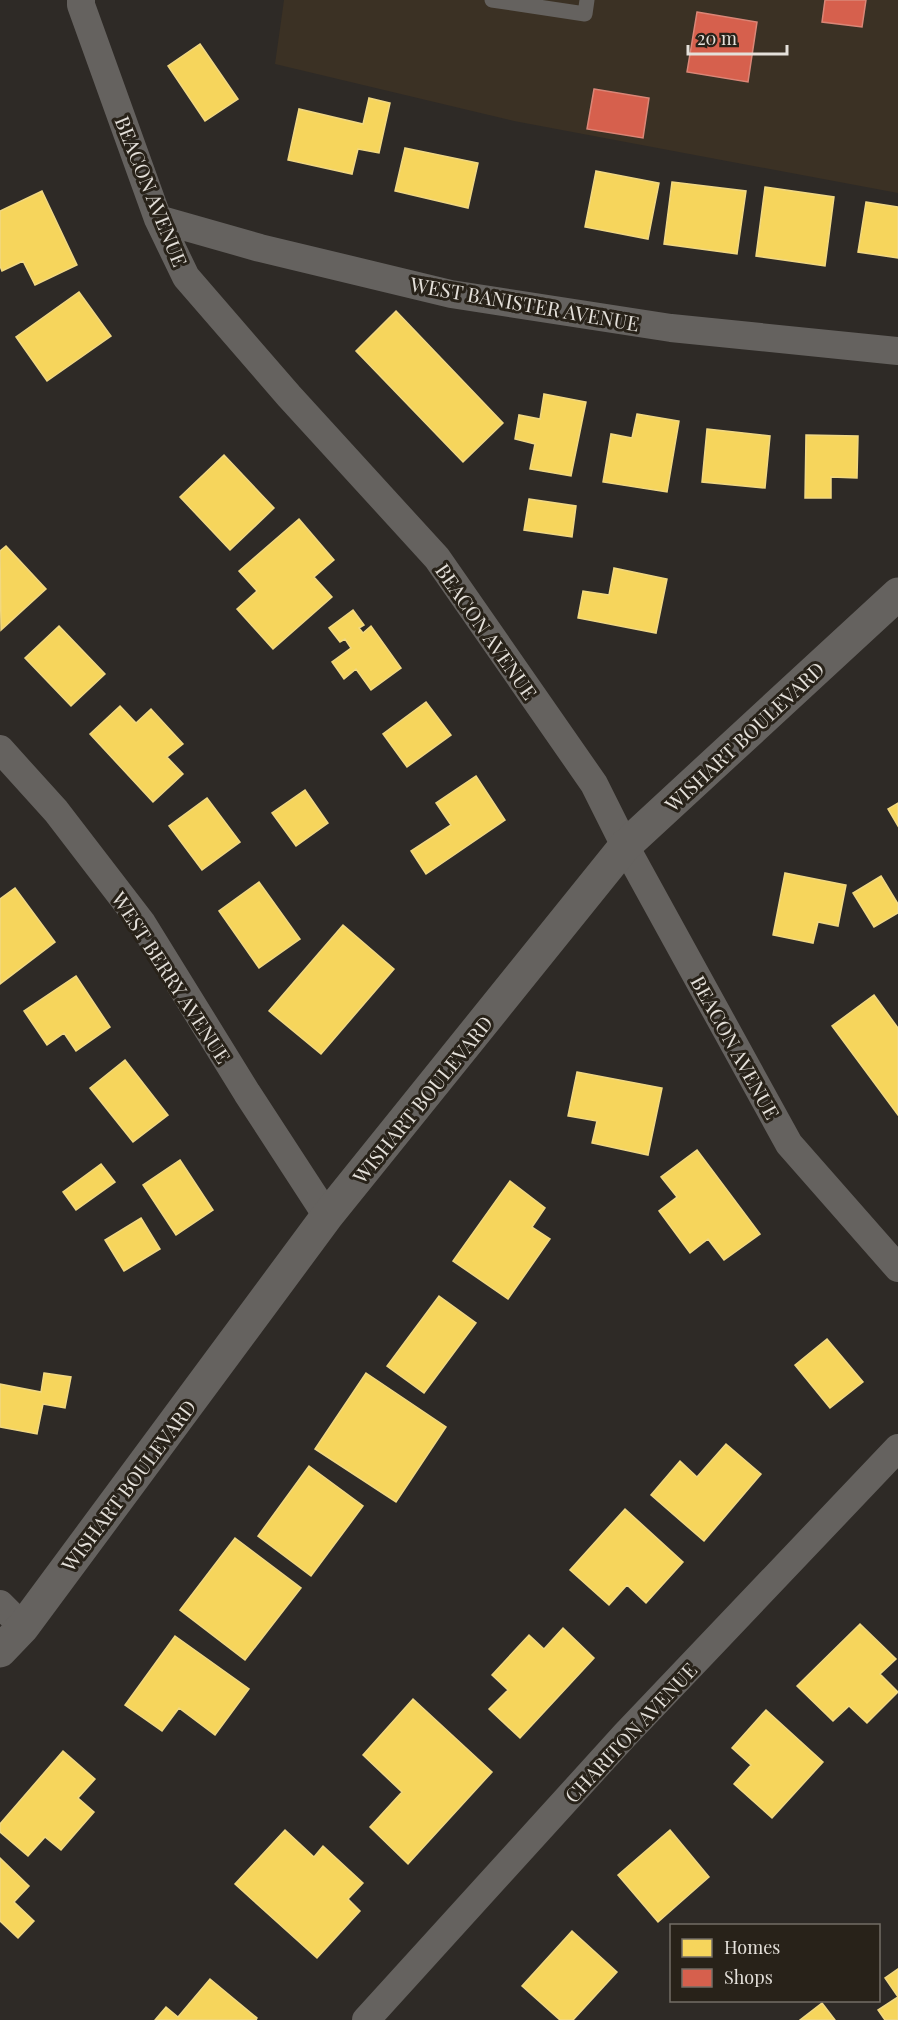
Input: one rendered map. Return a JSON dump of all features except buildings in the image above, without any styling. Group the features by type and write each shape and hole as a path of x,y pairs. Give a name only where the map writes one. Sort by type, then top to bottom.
{"street":[{"name":"BEACON AVENUE","path":"81,0 158,219 186,276 289,396 437,558 594,784 625,846 789,1144 898,1268"},
{"name":"WEST BANISTER AVENUE","path":"158,219 260,248 451,294 671,328 898,351"},
{"name":"WISHART BOULEVARD","path":"0,1651 23,1627 327,1216 625,846 898,594"},
{"name":"WEST BERRY AVENUE","path":"0,749 56,811 141,923 327,1216"},
{"name":"CHARITON AVENUE","path":"366,2020 626,1735 898,1448"},
{"path":"0,1604 23,1627"}],"lane":[{"path":"492,0 585,14 587,0"}],"shaded area":[{"path":"284,0 898,0 898,193 514,121 275,64"}]}
